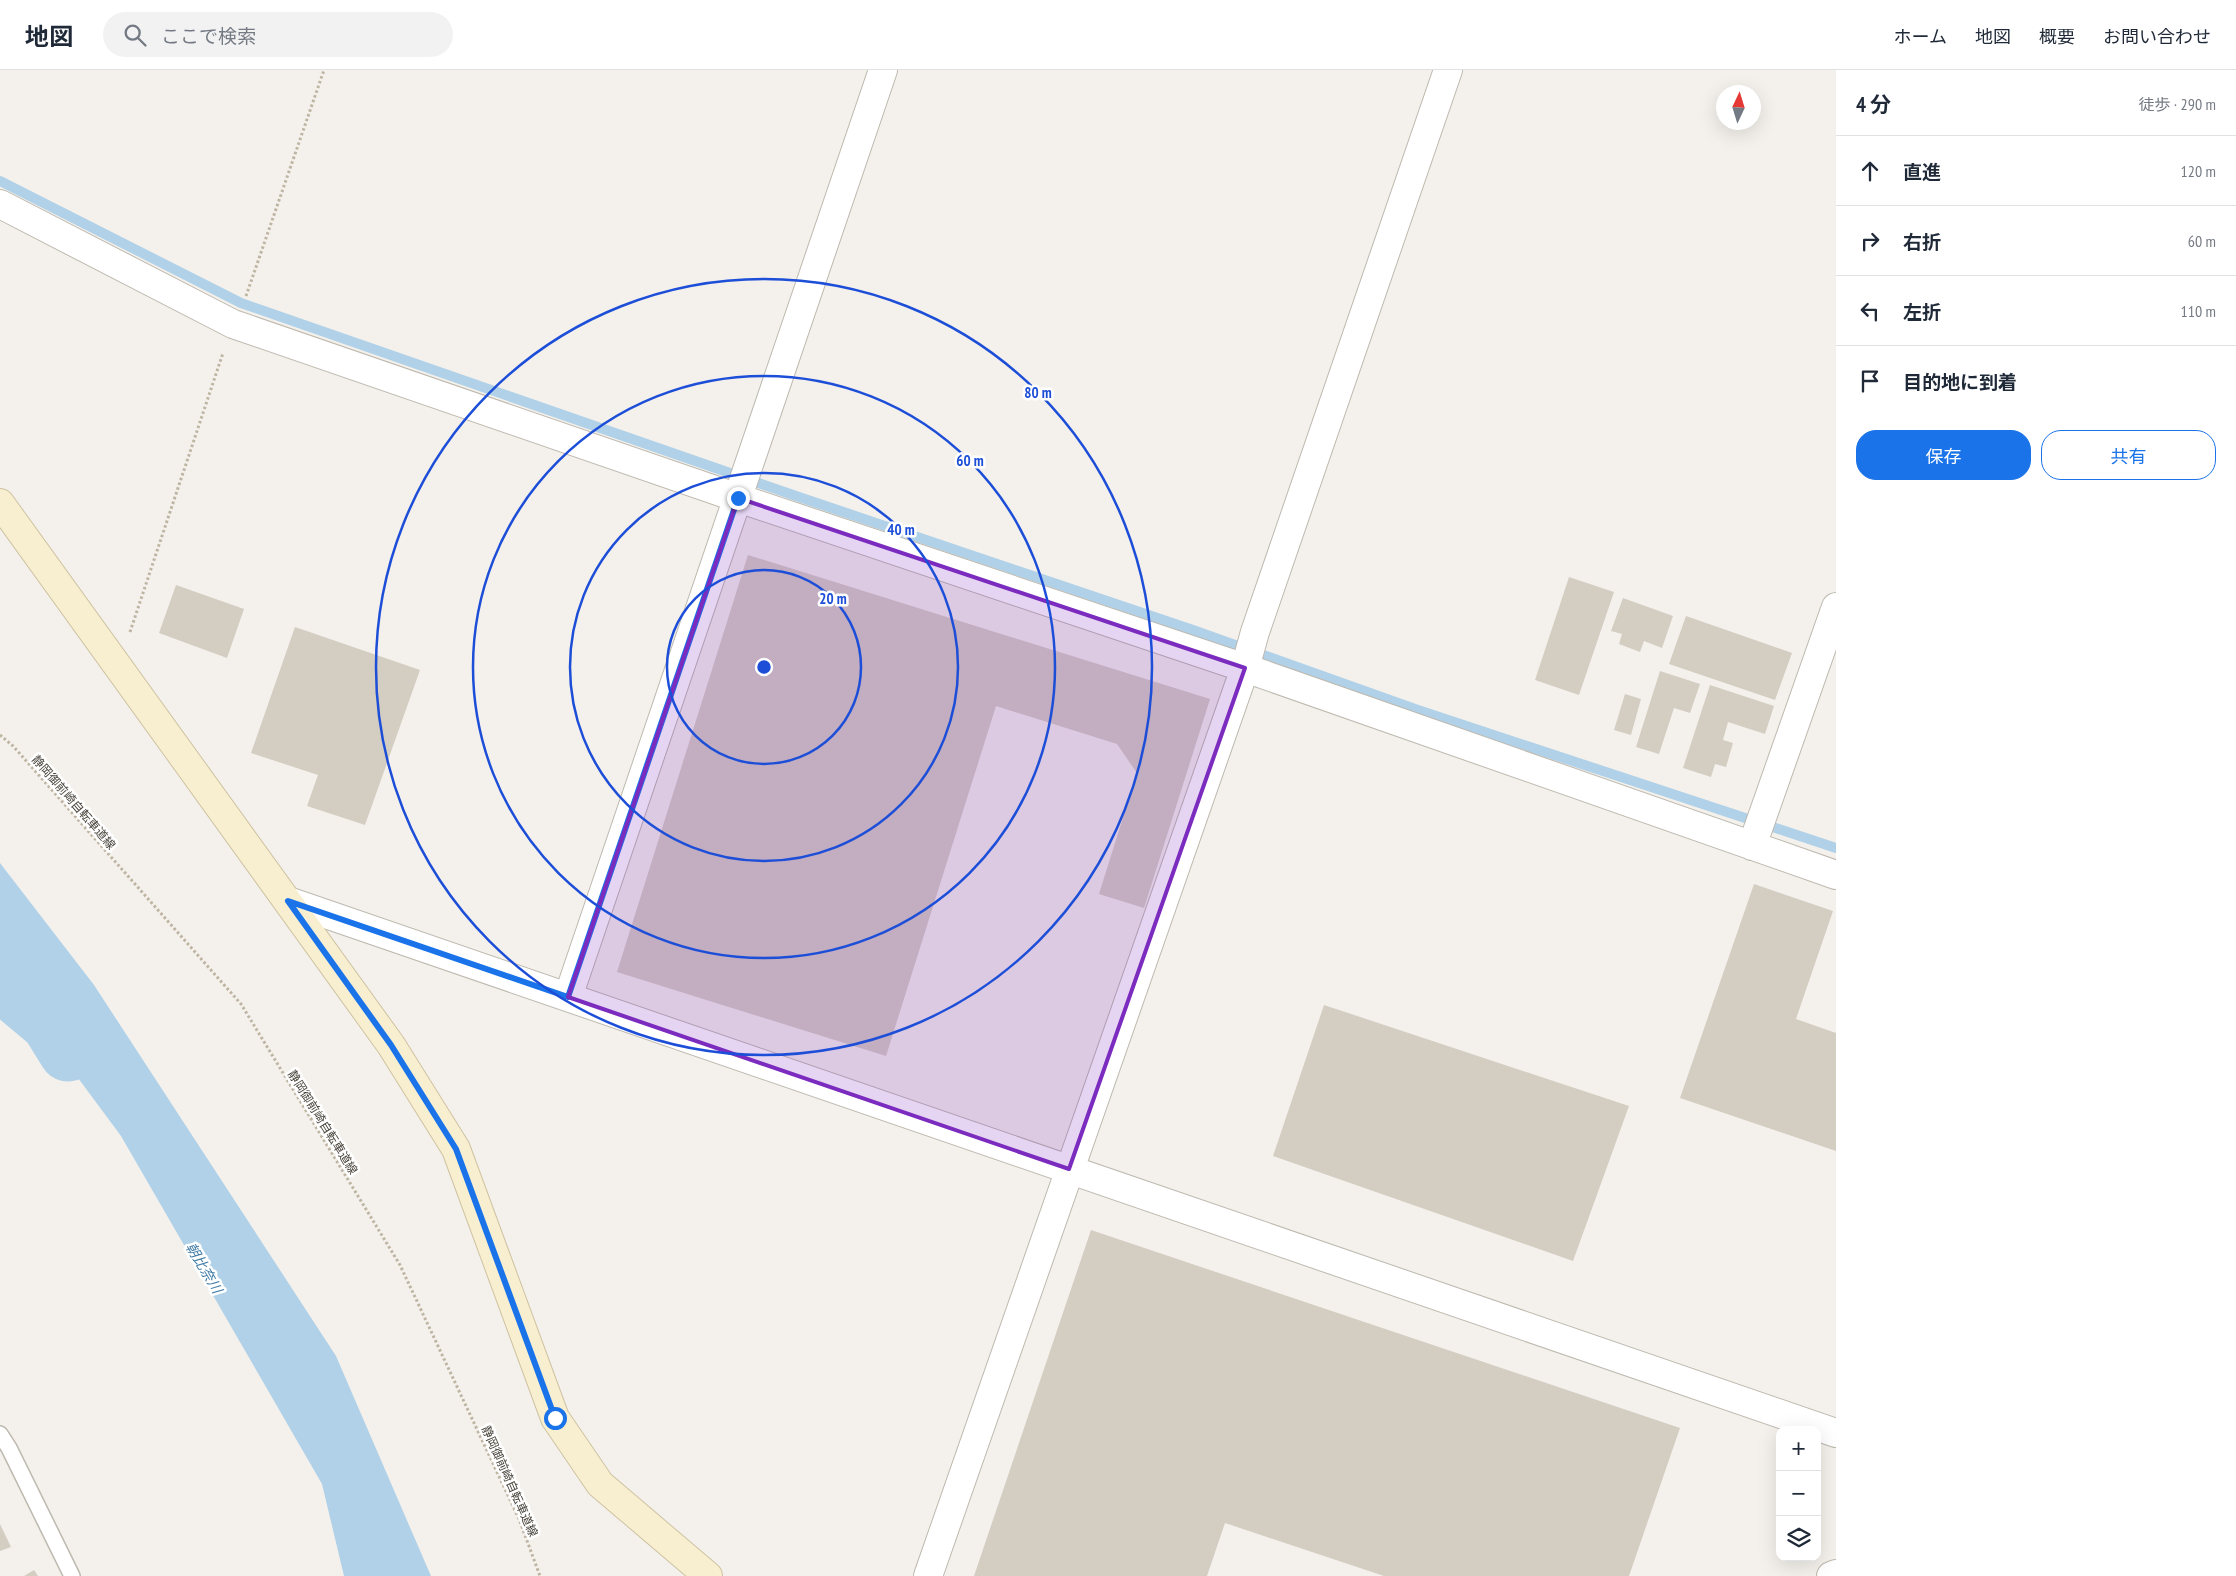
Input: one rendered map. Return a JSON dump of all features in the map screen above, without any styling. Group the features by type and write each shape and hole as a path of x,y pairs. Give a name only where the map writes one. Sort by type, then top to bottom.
{"street":[{"path":"568,997 883,70"},
{"path":"928,1576 1245,668 1255,632 1448,70"},
{"path":"0,204 233,324 738,498 1245,668 1836,875"},
{"path":"0,503 119,665 391,1045 456,1149 555,1418 600,1484 708,1576"},
{"path":"1752,846 1836,607"},
{"path":"288,901 1836,1434"},
{"path":"1831,1576 1836,1574"}],"lane":[{"path":"0,1434 9,1448 72,1576"}],"path":[{"path":"245,298 324,70"},
{"path":"119,665 233,324"},
{"name":"静岡御前崎自転車道線","path":"0,735 14,746 240,1004 400,1265 519,1519 540,1576"}],"highlighted area":[{"path":"738,498 1245,668 1069,1169 568,997"}],"water":[{"path":"0,863 94,985 336,1356 431,1576 344,1576 322,1484 121,1136 15,993 0,978"}],"building":[{"path":"748,555 1210,699 1144,908 1099,894 1137,773 1117,744 996,706 886,1056 617,972"},
{"path":"1569,577 1614,592 1579,695 1535,680"},
{"path":"176,585 244,609 227,658 159,633"},
{"path":"1623,598 1673,616 1662,648 1644,641 1640,652 1619,644 1622,634 1611,631"},
{"path":"1686,616 1792,653 1775,700 1669,664"},
{"path":"295,627 420,670 365,825 307,806 318,775 251,753"},
{"path":"1660,671 1700,684 1690,713 1674,708 1659,754 1636,747"},
{"path":"1710,685 1774,706 1765,734 1728,722 1723,740 1733,743 1726,767 1715,764 1711,777 1683,768"},
{"path":"1625,694 1641,699 1631,735 1614,730"},
{"path":"1754,884 1833,911 1796,1019 1836,1033 1836,1151 1680,1098"},
{"path":"1324,1005 1629,1106 1573,1261 1273,1156"},
{"path":"1091,1230 1680,1428 1629,1576 1384,1576 1225,1523 1207,1576 974,1576"},
{"path":"0,1524 11,1547 0,1551"},
{"path":"34,1570 38,1576 24,1576"}],"waterway":[{"path":"0,181 241,303 796,496 1193,630 1415,709 1836,848"},
{"name":"朝比奈川","path":"0,981 50,1023 68,1052"}],"route":[{"path":"555,1418 456,1149 391,1045 288,901 568,997 738,498"}]}
